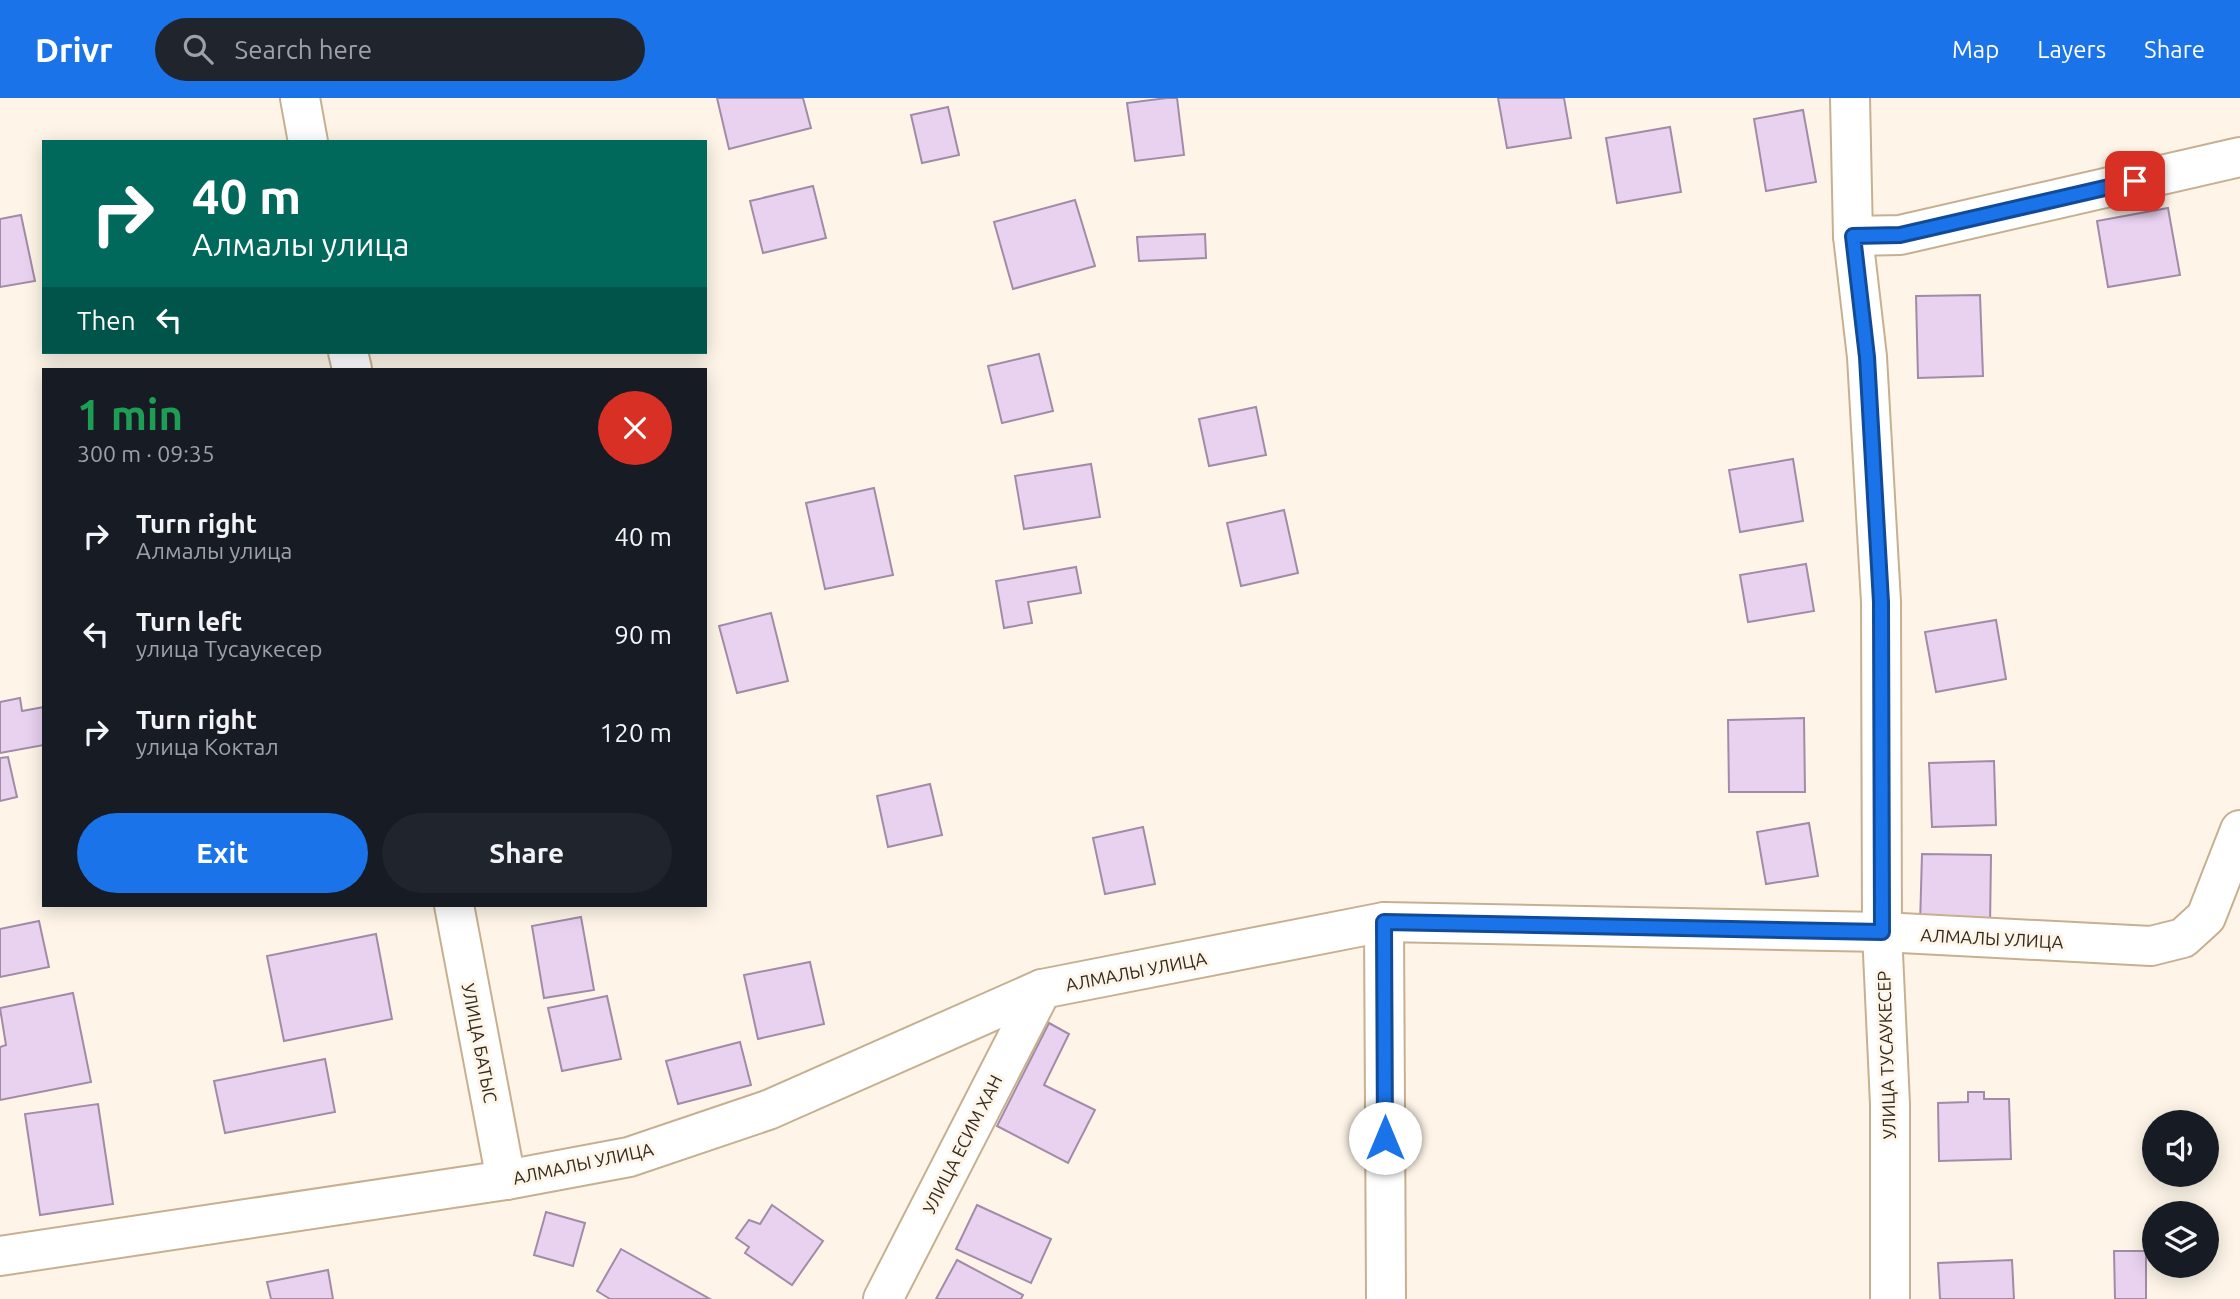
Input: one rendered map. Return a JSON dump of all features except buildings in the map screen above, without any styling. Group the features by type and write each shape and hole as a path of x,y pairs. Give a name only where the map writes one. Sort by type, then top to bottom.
{"street":[{"path":"300,98 309,140"},
{"name":"УЛИЦА ТУСАУКЕСЕР","path":"1850,98 1853,236 1867,357 1881,602 1882,932 1890,1104 1890,1299"},
{"path":"1853,236 1900,235 2240,157"},
{"name":"АЛМАЛЫ УЛИЦА","path":"0,1255 506,1180 629,1157 768,1110 1042,989 1384,922 1882,932 2151,946 2183,938 2206,917 2240,830"},
{"name":"УЛИЦА БАТЫС","path":"454,907 506,1180"},
{"path":"1384,922 1386,1299"},
{"name":"УЛИЦА ЕСИМ ХАН","path":"883,1299 1042,989"}],"route":[{"path":"1385,1138 1384,922 1882,932 1881,602 1867,357 1853,236 1900,235 2135,181"}]}
